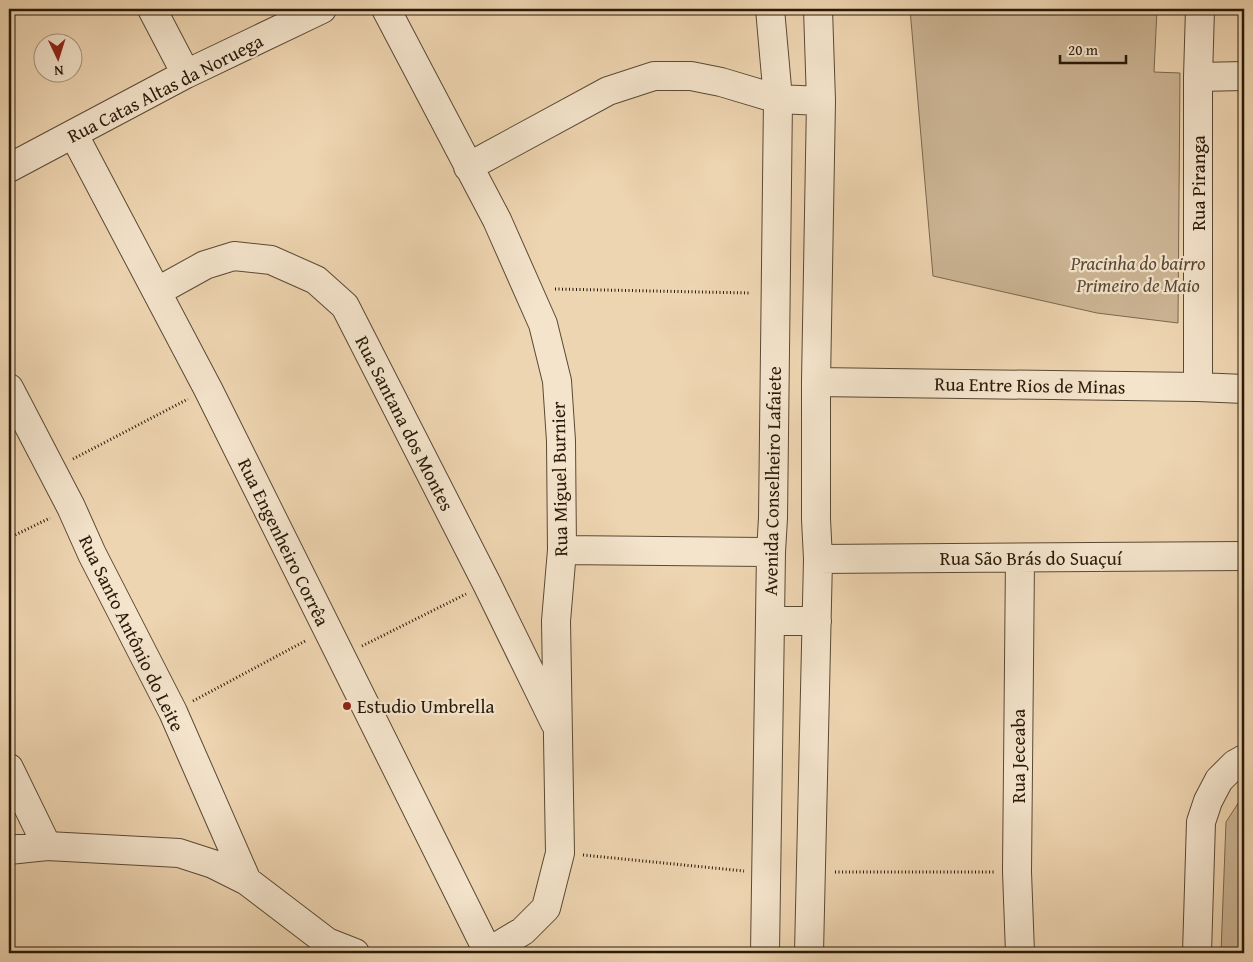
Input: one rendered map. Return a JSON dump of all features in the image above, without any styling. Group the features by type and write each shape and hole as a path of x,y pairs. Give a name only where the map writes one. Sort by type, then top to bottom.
{"street":[{"path":"152,9 186,74"},
{"name":"Rua Catas Altas da Noruega","path":"9,168 186,74 322,9"},
{"name":"Rua Miguel Burnier","path":"386,9 497,220 543,324 557,381 561,441 562,550 556,621 560,853 546,908 523,932 485,953"},
{"name":"Avenida Conselheiro Lafaiete","path":"765,953 778,99 770,9"},
{"path":"809,953 818,559 816,519 816,382 821,101 818,9"},
{"name":"Rua Piranga","path":"1198,387 1198,77 1200,9"},
{"path":"468,168 608,91 654,76 690,76 721,82 778,99 821,101"},
{"path":"1198,77 1244,76"},
{"name":"Rua Engenheiro Corrêa","path":"74,135 208,388 485,953"},
{"name":"Rua Santana dos Montes","path":"158,291 205,265 234,256 270,260 316,280 345,306 487,584 558,728"},
{"name":"Rua Entre Rios de Minas","path":"816,382 1244,389"},
{"name":"Rua Santo Antônio do Leite","path":"9,388 71,507 92,554 173,712 247,881"},
{"path":"773,518 816,519"},
{"path":"562,550 771,552"},
{"name":"Rua São Brás do Suaçuí","path":"818,559 1244,556"},
{"name":"Rua Jeceaba","path":"1020,559 1017,872 1020,953"},
{"path":"771,621 817,621"},
{"path":"1197,953 1201,822 1208,801 1219,780 1244,758"},
{"path":"9,768 47,846"},
{"path":"9,850 47,846 179,853 213,864 247,881 327,942 356,953"}],"path":[{"path":"528,289 774,294"},
{"path":"52,470 208,388"},
{"path":"9,538 71,507"},
{"path":"341,656 487,584"},
{"path":"173,712 327,629"},
{"path":"560,853 767,873"},
{"path":"811,872 1017,872"}],"green space":[{"name":"Pracinha do bairro Primeiro de Maio","path":"910,9 1157,9 1154,72 1180,73 1178,323 1097,313 933,276"},
{"path":"1244,794 1244,953 1221,953 1226,822"}],"place":[{"name":"Estudio Umbrella","path":"347,706"}]}
